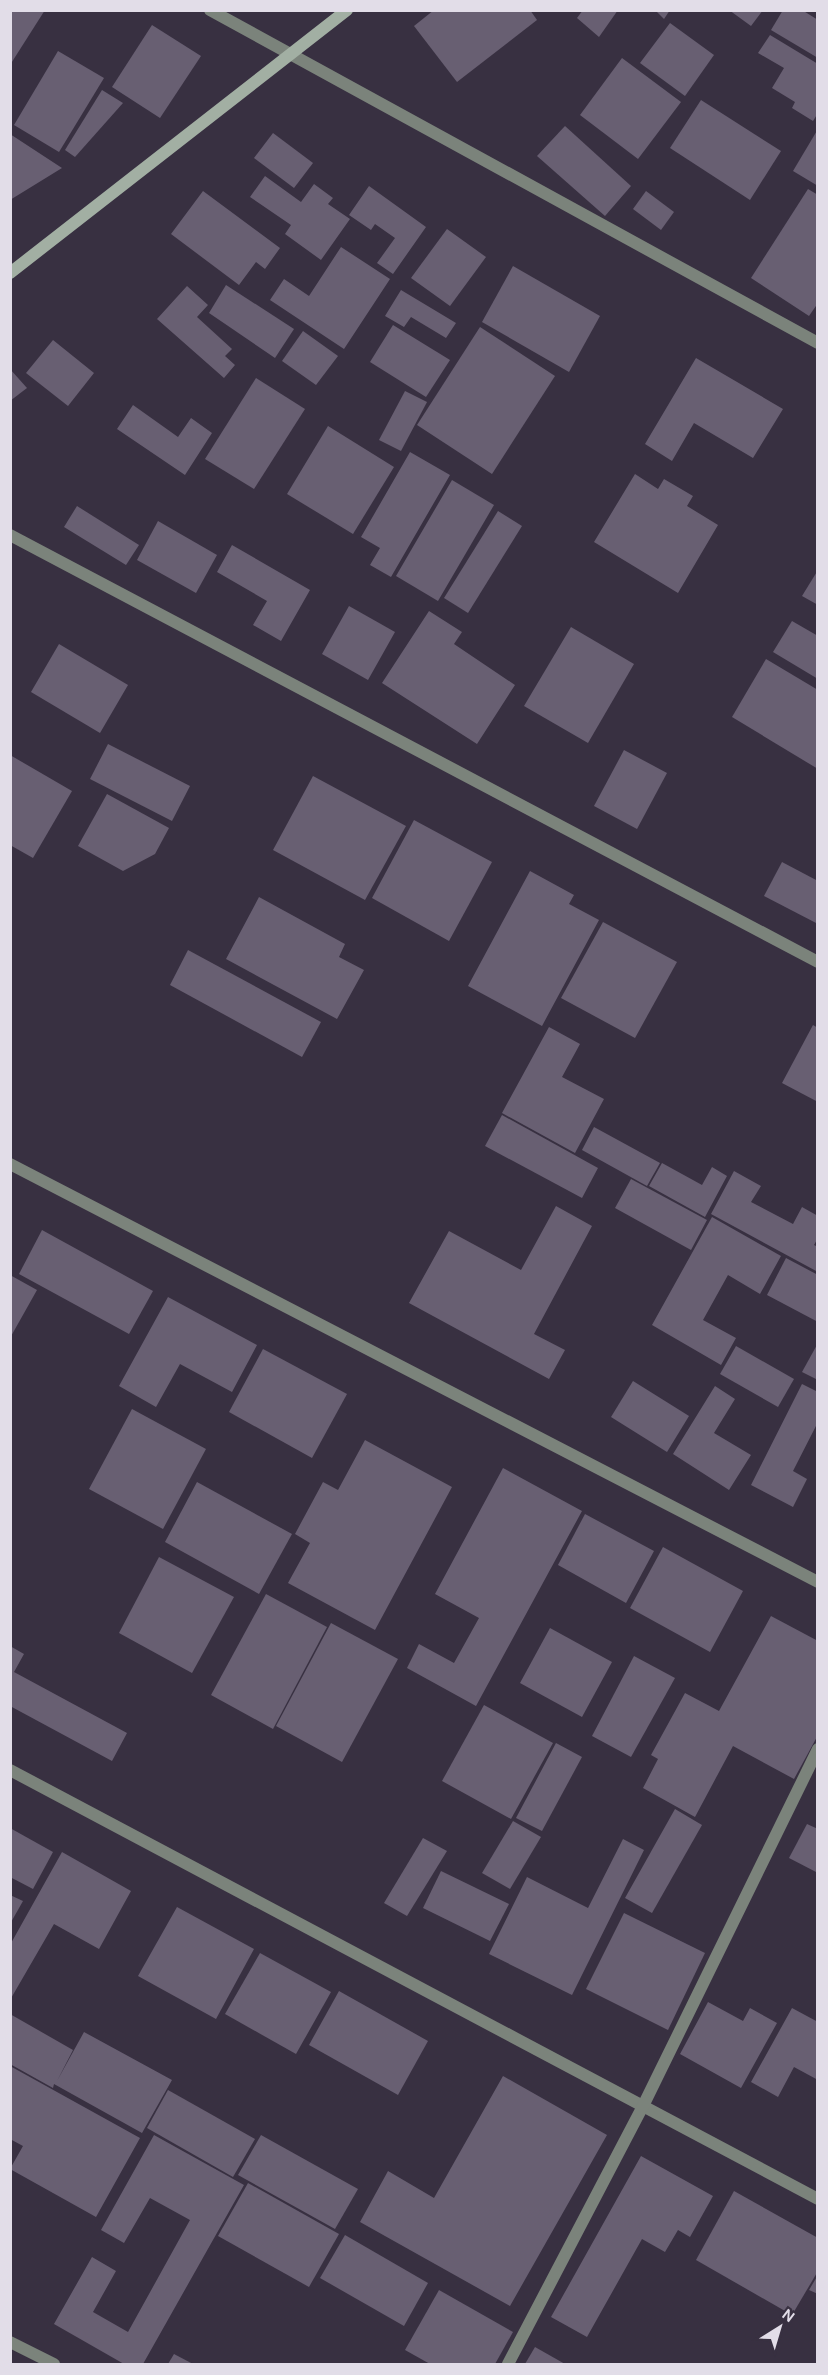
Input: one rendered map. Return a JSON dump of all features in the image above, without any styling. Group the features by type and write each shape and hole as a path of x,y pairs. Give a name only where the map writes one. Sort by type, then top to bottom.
{"street":[{"path":"210,10 818,343"},
{"path":"10,273 347,10"},
{"path":"10,535 818,962"},
{"path":"10,1164 818,1582"},
{"path":"508,2364 643,2106 818,1749"},
{"path":"10,1770 818,2199"},
{"path":"10,2342 54,2364"}],"building":[{"path":"10,10 45,10 10,65"},
{"path":"434,10 530,10 537,20 457,82 414,26"},
{"path":"583,10 618,10 599,37 577,18"},
{"path":"655,10 670,10 664,19"},
{"path":"729,10 763,10 751,26"},
{"path":"783,10 802,10 818,20 818,58 771,30"},
{"path":"670,23 714,55 685,96 640,63"},
{"path":"152,25 201,56 160,118 112,87"},
{"path":"770,35 818,64 818,113 813,121 792,108 795,102 772,88 784,68 758,53"},
{"path":"58,51 104,78 59,152 14,125"},
{"path":"622,58 681,102 638,159 580,115"},
{"path":"102,90 123,103 75,157 65,150"},
{"path":"701,100 781,151 750,200 670,148"},
{"path":"565,126 631,186 605,216 537,156"},
{"path":"818,129 818,186 793,171"},
{"path":"273,133 313,163 294,188 254,158"},
{"path":"10,134 62,168 10,200"},
{"path":"265,176 301,202 314,184 333,198 328,204 350,219 321,260 285,234 291,225 250,197"},
{"path":"369,186 426,227 393,274 377,263 395,238 375,224 371,230 349,215"},
{"path":"808,189 818,195 818,303 809,316 751,278"},
{"path":"203,191 280,248 265,269 256,262 239,285 171,234"},
{"path":"646,191 674,212 661,230 633,209"},
{"path":"447,229 486,257 450,306 411,278"},
{"path":"341,247 390,279 344,349 270,300 284,279 309,296"},
{"path":"513,266 600,316 569,372 482,322"},
{"path":"226,285 294,329 275,358 209,313"},
{"path":"187,286 208,305 197,317 232,349 225,356 235,365 224,378 157,319"},
{"path":"401,290 456,323 446,338 411,317 404,327 385,316"},
{"path":"393,325 450,360 426,397 370,362"},
{"path":"480,327 555,376 492,474 417,425"},
{"path":"303,331 338,356 316,385 282,361"},
{"path":"53,340 94,373 68,406 26,373"},
{"path":"696,358 783,409 753,458 694,423 672,461 645,444"},
{"path":"10,369 27,388 10,401"},
{"path":"256,378 305,409 254,489 205,459"},
{"path":"405,391 427,402 401,451 379,440"},
{"path":"133,405 178,437 191,418 212,433 185,475 117,429"},
{"path":"328,426 394,467 353,534 287,494"},
{"path":"410,452 450,475 391,577 370,565 380,548 361,537"},
{"path":"635,474 658,489 664,479 693,496 687,506 718,525 678,593 594,542"},
{"path":"452,480 494,505 438,601 396,576"},
{"path":"77,506 139,545 126,565 64,527"},
{"path":"498,511 522,526 468,613 444,598"},
{"path":"158,521 217,555 196,593 137,560"},
{"path":"232,545 310,590 281,641 253,625 267,601 217,572"},
{"path":"818,570 818,605 802,596"},
{"path":"349,606 395,632 368,680 322,654"},
{"path":"429,611 462,632 454,644 515,685 477,744 382,683"},
{"path":"792,621 818,636 818,679 773,652"},
{"path":"571,627 634,664 588,743 524,706"},
{"path":"59,644 128,685 100,733 31,692"},
{"path":"766,659 818,690 818,769 732,717"},
{"path":"108,744 190,786 172,821 90,779"},
{"path":"624,750 667,773 637,829 594,806"},
{"path":"10,755 72,791 33,858 10,845"},
{"path":"313,776 406,826 365,900 273,850"},
{"path":"107,794 169,828 155,854 123,871 78,846"},
{"path":"414,820 492,862 449,941 372,898"},
{"path":"782,862 818,881 818,924 764,896"},
{"path":"530,871 574,895 569,904 599,920 542,1026 468,986"},
{"path":"259,897 345,944 339,957 364,970 337,1019 226,959"},
{"path":"603,922 677,962 635,1038 561,998"},
{"path":"188,950 321,1022 302,1057 170,985"},
{"path":"813,1025 818,1028 818,1102 782,1083"},
{"path":"549,1027 580,1044 562,1077 604,1099 575,1153 502,1113"},
{"path":"502,1115 598,1168 582,1198 485,1146"},
{"path":"594,1127 660,1163 647,1186 582,1150"},
{"path":"662,1163 702,1185 712,1167 727,1176 705,1217 649,1186"},
{"path":"734,1171 761,1186 751,1202 793,1224 802,1207 818,1216 818,1238 814,1245 818,1247 818,1272 711,1214"},
{"path":"631,1179 707,1220 691,1250 615,1208"},
{"path":"556,1206 592,1226 534,1334 565,1350 549,1379 409,1303 449,1231 521,1270"},
{"path":"712,1217 781,1256 760,1294 728,1275 703,1320 736,1338 721,1365 652,1325"},
{"path":"42,1230 153,1291 129,1334 19,1274"},
{"path":"786,1258 818,1275 818,1322 767,1295"},
{"path":"10,1275 37,1290 10,1338"},
{"path":"168,1297 257,1345 232,1392 180,1364 156,1407 119,1386"},
{"path":"818,1343 818,1380 802,1372"},
{"path":"736,1346 794,1379 778,1407 720,1374"},
{"path":"263,1349 347,1394 312,1458 229,1412"},
{"path":"633,1381 689,1416 667,1452 611,1417"},
{"path":"802,1384 818,1392 818,1422 793,1471 807,1479 793,1507 751,1485"},
{"path":"715,1386 735,1399 714,1433 751,1455 729,1490 673,1454"},
{"path":"132,1409 206,1449 163,1529 89,1489"},
{"path":"365,1440 452,1487 375,1630 288,1583 310,1543 295,1534 323,1482 338,1490"},
{"path":"503,1468 582,1511 476,1706 407,1668 419,1644 454,1663 479,1618 435,1594"},
{"path":"197,1482 292,1534 259,1594 165,1542"},
{"path":"585,1514 654,1551 626,1603 558,1565"},
{"path":"663,1547 743,1591 710,1652 630,1608"},
{"path":"159,1557 234,1597 192,1673 119,1633"},
{"path":"266,1594 327,1627 273,1729 211,1695"},
{"path":"771,1616 818,1641 818,1735 794,1779 733,1746 695,1817 643,1788 658,1759 651,1755 685,1693 719,1711"},
{"path":"331,1623 398,1659 342,1762 276,1726"},
{"path":"550,1628 612,1662 582,1717 520,1683"},
{"path":"10,1646 24,1654 14,1672 127,1733 112,1761 10,1706"},
{"path":"634,1656 675,1678 631,1757 592,1736"},
{"path":"484,1705 553,1743 511,1819 442,1781"},
{"path":"556,1743 582,1757 542,1831 516,1818"},
{"path":"675,1809 702,1825 652,1913 625,1898"},
{"path":"513,1821 541,1837 510,1889 482,1873"},
{"path":"807,1824 818,1829 818,1873 789,1858"},
{"path":"10,1828 53,1852 33,1889 10,1877"},
{"path":"423,1838 447,1851 407,1916 384,1903"},
{"path":"623,1839 644,1850 572,1995 489,1954 527,1877 588,1908"},
{"path":"62,1852 131,1891 99,1949 54,1924 10,2000 10,1945"},
{"path":"441,1871 509,1904 490,1941 423,1908"},
{"path":"10,1895 23,1901 10,1924"},
{"path":"177,1907 254,1949 216,2019 138,1976"},
{"path":"624,1913 705,1953 668,2030 586,1989"},
{"path":"260,1953 331,1992 296,2054 225,2014"},
{"path":"339,1991 428,2041 398,2095 309,2045"},
{"path":"708,2002 743,2021 750,2008 777,2023 741,2088 680,2054"},
{"path":"792,2008 818,2022 818,2080 794,2067 778,2097 751,2082"},
{"path":"10,2014 73,2050 57,2081 84,2032 172,2080 142,2133 54,2084 53,2088 10,2064"},
{"path":"10,2066 140,2138 96,2217 10,2169 23,2146 10,2139"},
{"path":"503,2076 607,2135 510,2306 360,2222 388,2171 434,2198"},
{"path":"168,2090 255,2139 233,2177 147,2128"},
{"path":"154,2135 244,2185 143,2364 124,2364 54,2324 92,2257 116,2271 93,2312 128,2332 190,2220 150,2198 124,2243 101,2230"},
{"path":"261,2135 358,2189 335,2229 238,2175"},
{"path":"641,2156 713,2196 690,2237 678,2230 665,2252 642,2239 587,2337 551,2317"},
{"path":"248,2183 339,2234 309,2287 218,2236"},
{"path":"734,2191 818,2238 818,2271 792,2315 696,2260"},
{"path":"345,2235 428,2283 404,2326 320,2278"},
{"path":"818,2275 818,2294 809,2290"},
{"path":"439,2290 513,2332 495,2364 430,2364 405,2350"},
{"path":"535,2347 565,2364 525,2364"},
{"path":"174,2354 193,2364 168,2364"}]}
